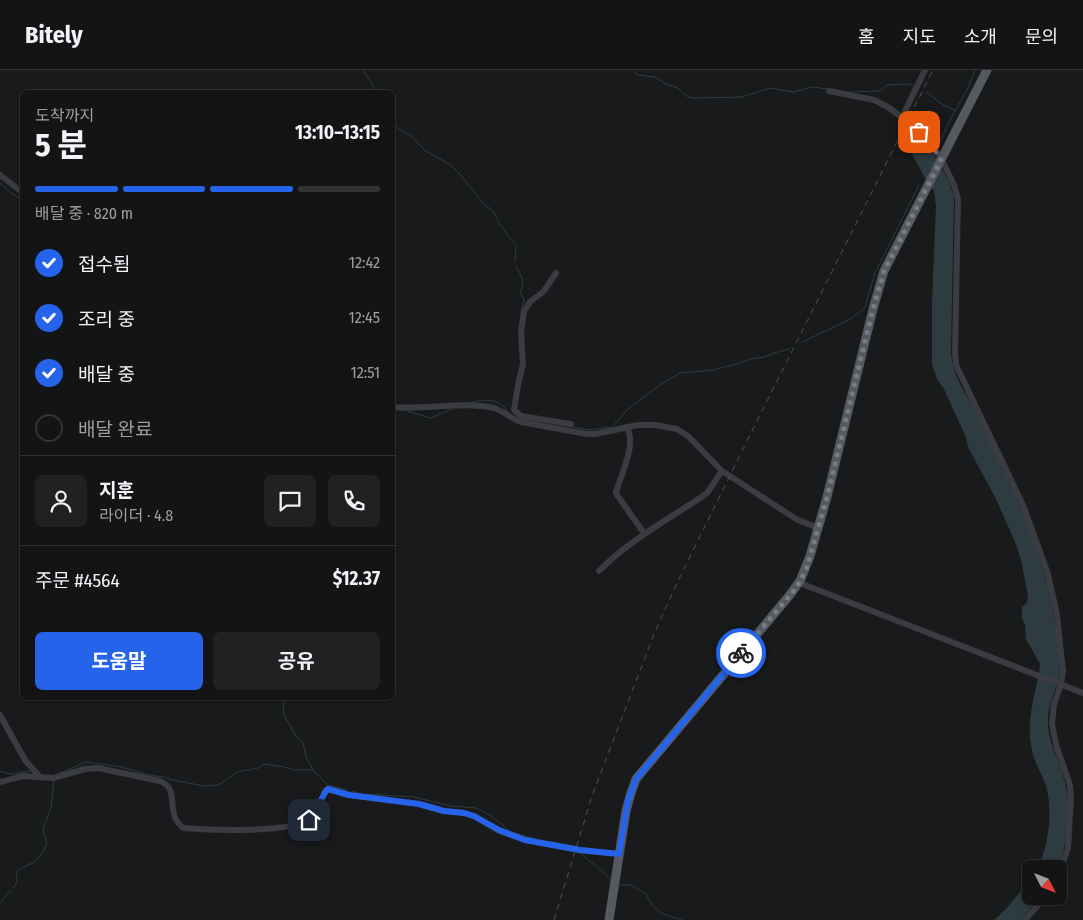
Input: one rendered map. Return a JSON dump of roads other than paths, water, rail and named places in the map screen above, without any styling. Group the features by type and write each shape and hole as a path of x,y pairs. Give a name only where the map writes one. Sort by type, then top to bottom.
{"main road":[{"path":"609,920 628,800 636,779 800,581 806,570 884,271 987,70"}],"street":[{"path":"829,91 874,100 900,116 903,115 925,70"},
{"path":"911,130 923,132 926,135 954,184 958,200 956,365 1030,521 1048,574 1058,615 1063,670 1054,704 1052,724 1057,748 1070,785 1071,807 1068,848 1064,860"},
{"path":"0,175 20,190"},
{"path":"515,417 514,410 524,357 522,333 524,311 530,302 544,292 556,273"},
{"path":"395,407 458,406 492,408 515,417 587,434 596,434 638,425 655,425 677,429 689,437 722,471 796,519 818,528"},
{"path":"515,417 571,424"},
{"path":"626,427 630,435 630,448 616,496 644,534"},
{"path":"599,571 617,554 644,534 700,498 722,471"},
{"path":"800,581 805,585 1083,692"},
{"path":"0,715 25,760 40,777"},
{"path":"0,782 23,776 53,778 85,769 98,768 160,781 166,783 171,790 173,812 176,821 182,828 208,830 272,829 302,823 314,816 328,789 349,795 411,802 444,811 464,813 525,840 580,850 619,854"},
{"path":"1025,920 1038,905"}],"waterway":[{"path":"363,70 376,90"},
{"path":"634,70 637,75 655,77 666,84 678,88 688,97 695,98 742,97 770,88 793,92 813,87 827,89"},
{"path":"938,146 968,88 975,70"},
{"path":"848,92 880,91 887,85 910,84 914,86"},
{"path":"926,92 945,106 955,110"},
{"path":"395,126 412,136 424,150 451,165 483,203 494,212 500,225 516,246 515,262"},
{"path":"0,183 20,198"},
{"path":"802,342 849,320 865,307 875,273 919,185"},
{"path":"516,266 523,282 520,293 524,299 522,308"},
{"path":"519,328 521,315"},
{"path":"567,426 590,430 612,427 628,409 661,384 680,373 713,370 789,349"},
{"path":"470,403 486,400 496,402 501,404 509,413"},
{"path":"407,411 430,418 452,409"},
{"path":"283,700 284,715 297,738 303,743 306,757 313,770"},
{"path":"60,773 86,762 122,767 148,775 204,786 217,785 237,772 258,768 263,764 294,770 313,770 328,785 348,790"},
{"path":"0,771 9,774 31,771"},
{"path":"13,888 17,882 18,870 34,862 41,855 47,844 43,829 51,807 54,780"},
{"path":"351,791 358,793"},
{"path":"367,794 414,797 451,806 476,808 490,815 511,832"},
{"path":"515,833 535,839"},
{"path":"554,842 562,844"},
{"path":"579,852 600,869 611,881"},
{"path":"620,885 631,885 646,894 653,906 660,912 682,920"},
{"path":"0,903 11,890"}],"railway":[{"path":"554,920 592,796 654,634 747,441 933,70"}]}
